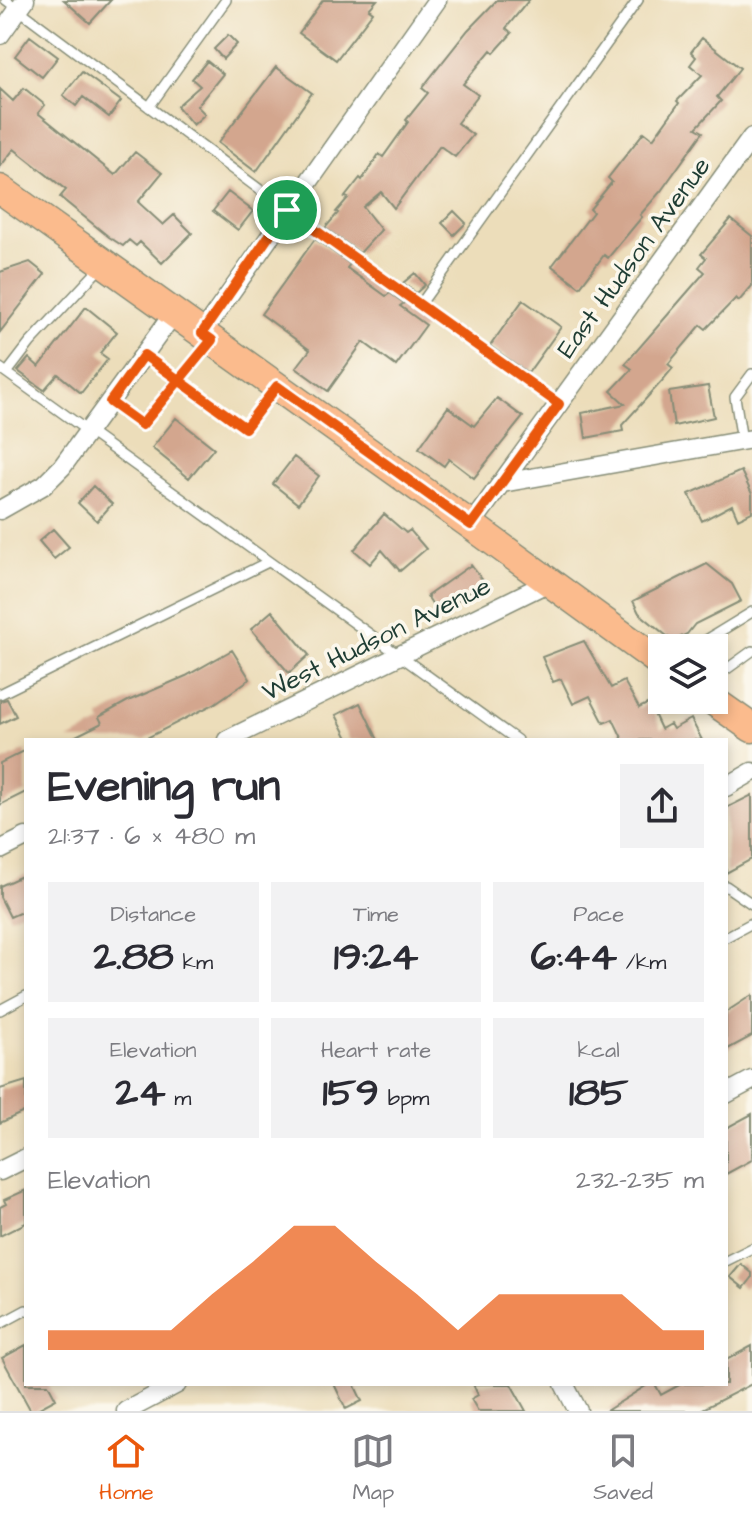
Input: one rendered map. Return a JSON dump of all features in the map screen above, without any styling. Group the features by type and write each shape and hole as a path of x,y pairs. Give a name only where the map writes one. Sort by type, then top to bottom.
{"main road":[{"path":"0,189 648,654"},
{"path":"728,708 747,717"}],"street":[{"path":"207,336 287,210 437,0"},
{"path":"0,35 17,3"},
{"name":"East Hudson Avenue","path":"471,525 752,137"},
{"path":"0,510 44,485 62,467 174,313"},
{"path":"502,483 747,440"},
{"name":"West Hudson Avenue","path":"231,738 547,583"},
{"path":"728,786 752,772"},
{"path":"0,850 24,838"},
{"path":"728,1093 752,1080"},
{"path":"0,1171 24,1159"},
{"path":"126,1411 173,1386"},
{"path":"565,1386 578,1411"}],"lane":[{"path":"149,107 226,0"},
{"path":"420,305 638,0"},
{"path":"17,3 287,210 559,404"},
{"path":"104,263 3,370 511,738"},
{"path":"110,402 142,425 178,380 207,336"},
{"path":"144,355 245,428 277,386"},
{"path":"747,440 735,397 752,374"},
{"path":"0,694 268,562"},
{"path":"717,634 752,612"},
{"path":"728,668 752,651"},
{"path":"728,887 752,904"},
{"path":"728,936 752,923"},
{"path":"0,1010 24,997"},
{"path":"728,1260 752,1248"},
{"path":"0,1324 24,1311"}],"building":[{"path":"64,0 111,0 90,23"},
{"path":"323,0 377,0 369,9 373,12 336,60 299,33"},
{"path":"497,0 529,0 506,28 512,33 494,53 491,50 463,84 478,95 457,123 473,135 455,157 440,146 394,208 381,192 363,207 381,230 360,253 325,228 348,198 345,197 360,178 362,180 379,154 383,157 408,122 406,120 428,93 422,88 468,30"},
{"path":"228,35 237,44 223,59 214,49"},
{"path":"30,36 58,57 42,77 15,56"},
{"path":"702,38 740,68 717,97 721,101 696,128 703,132 661,191 608,258 604,255 580,287 552,266 593,212 590,209 612,182 608,178 644,132 653,139 679,103 677,101 702,75 690,65 696,57 691,52"},
{"path":"207,61 223,74 197,106 205,114 193,125 177,106 200,86 192,79"},
{"path":"276,67 312,93 256,172 218,143"},
{"path":"82,72 121,101 109,117 83,97 76,106 63,95"},
{"path":"24,88 45,105 38,113 115,175 135,152 162,173 138,202 163,225 174,215 192,233 162,263 140,242 136,246 129,240 123,246 109,237 60,197 66,190 14,149 0,167 0,89 13,101"},
{"path":"228,192 253,211 238,230 213,211"},
{"path":"454,211 466,223 454,235 442,223"},
{"path":"731,219 752,236 752,286 706,329 701,325 668,364 673,368 622,425 623,431 586,438 582,413 625,404 611,391 632,369 625,364 705,272 699,267 706,258 701,254"},
{"path":"315,239 350,264 347,268 386,296 390,293 404,303 400,306 426,325 396,366 363,342 328,391 296,368 310,350 261,314"},
{"path":"30,262 45,274 0,332 0,272"},
{"path":"415,273 425,285 416,293 403,283"},
{"path":"523,300 561,327 528,373 490,346"},
{"path":"86,307 117,332 100,353 108,359 81,393 58,374 44,390 18,371 29,358 39,367"},
{"path":"708,386 714,417 674,426 669,392"},
{"path":"497,398 523,417 474,478 449,459 444,466 419,448 448,407 474,426"},
{"path":"176,418 214,448 189,478 152,448"},
{"path":"294,457 319,476 298,504 273,484"},
{"path":"741,471 752,494 752,512 738,519 732,505 702,521 689,494"},
{"path":"93,486 112,504 97,521 78,503"},
{"path":"384,514 406,533 410,530 426,549 400,571 382,550 370,564 354,550"},
{"path":"53,529 69,547 54,559 39,541"},
{"path":"707,564 732,584 741,601 695,624 687,634 664,634 639,613 633,601"},
{"path":"471,565 484,582 439,614 427,596"},
{"path":"272,611 309,655 289,673 251,629"},
{"path":"584,641 611,688 624,681 639,708 648,704 648,714 654,714 661,729 670,724 673,729 691,719 701,738 622,738 613,719 604,723 590,696 573,704 561,679 553,682 542,657"},
{"path":"232,650 250,679 214,704 147,738 72,738 102,723 99,717 128,701 186,676"},
{"path":"7,699 16,716 0,724 0,701"},
{"path":"360,703 377,738 348,738 336,715"},
{"path":"24,751 24,793 0,805 0,763"},
{"path":"752,795 752,859 728,872 728,807"},
{"path":"24,875 24,911 10,917 0,897 0,886"},
{"path":"752,995 752,1036 728,1049 728,1011"},
{"path":"24,1082 24,1112 0,1123 0,1089"},
{"path":"752,1114 752,1160 728,1173 728,1127"},
{"path":"24,1191 24,1224 0,1236 0,1207 6,1204 4,1200"},
{"path":"741,1264 752,1273 744,1288 730,1277"},
{"path":"24,1346 24,1386 49,1386 56,1399 31,1411 2,1358"},
{"path":"752,1346 752,1384 699,1411 606,1411 646,1386 656,1386 661,1395 677,1386 728,1386 728,1359"},
{"path":"335,1386 355,1386 362,1401 346,1409"},
{"path":"474,1386 512,1386 526,1411 478,1411 471,1399 478,1395"}],"route":[{"path":"287,210 202,333 212,340 178,380 142,425 110,402 144,355 178,380 245,428 277,386 471,525 559,404 287,210"}]}
